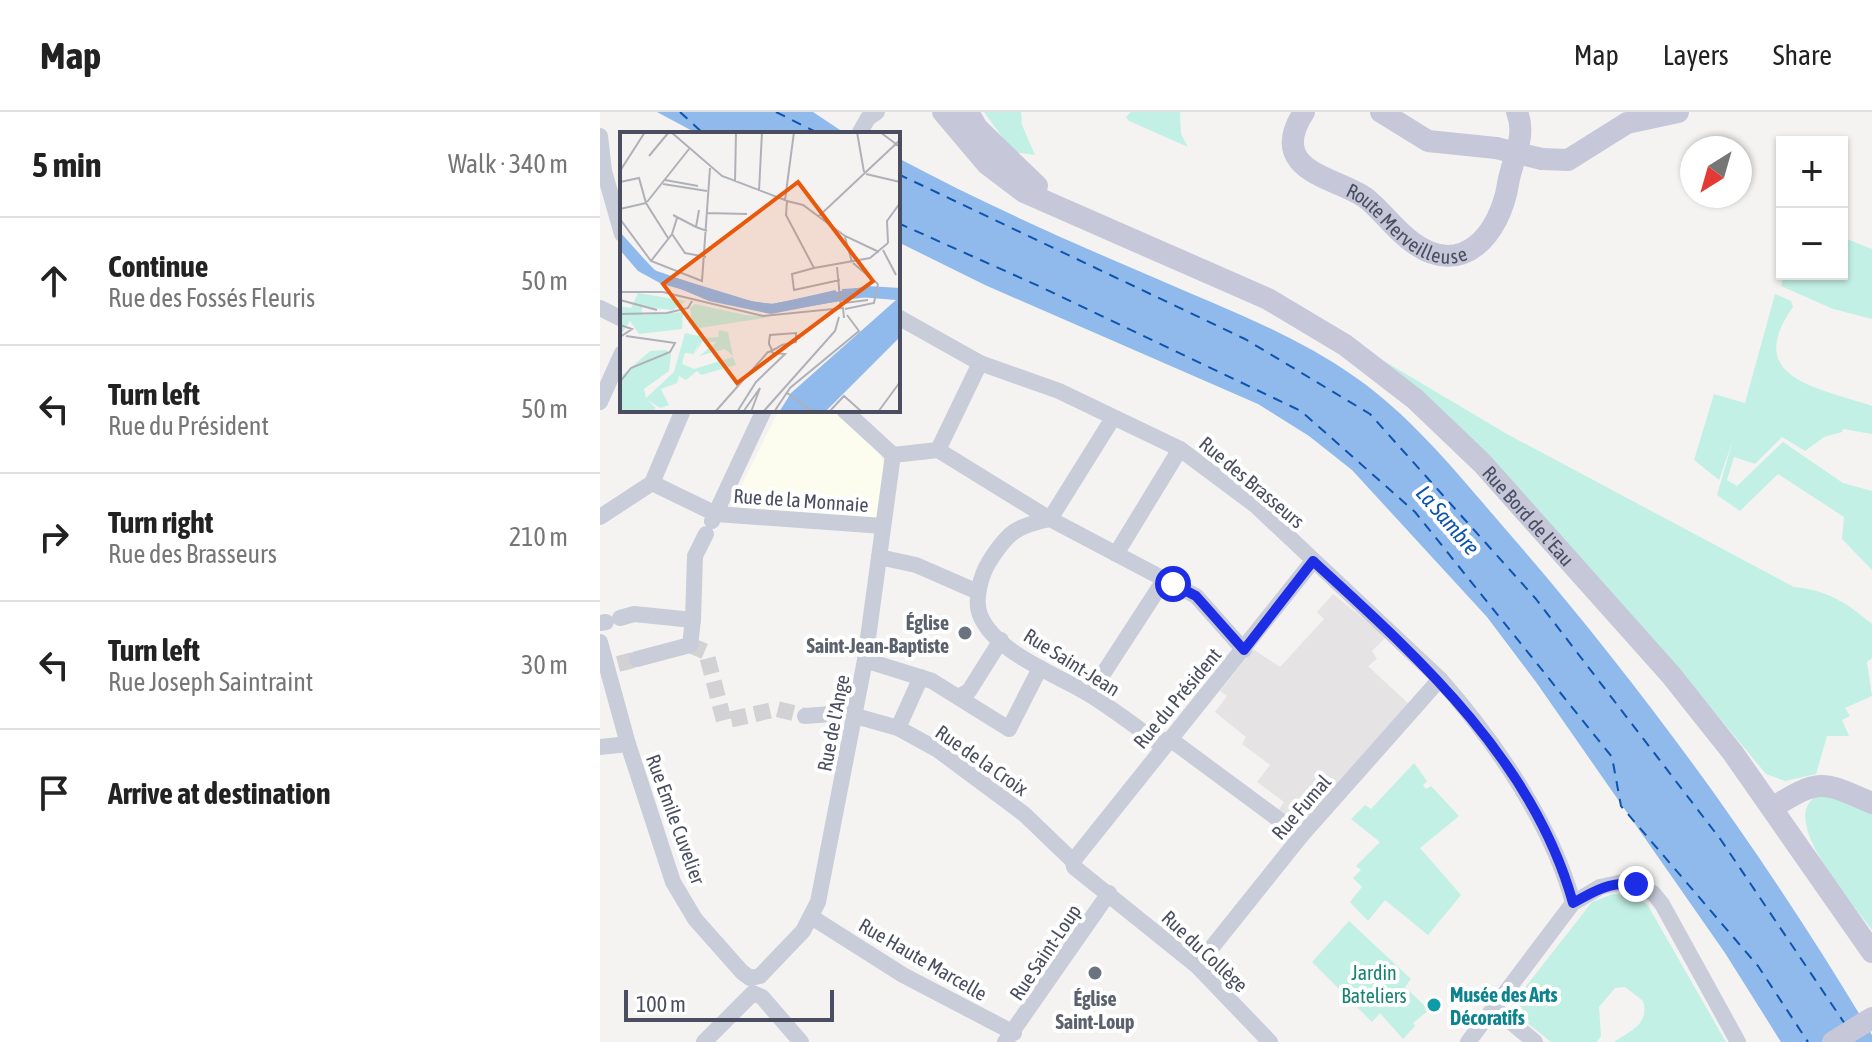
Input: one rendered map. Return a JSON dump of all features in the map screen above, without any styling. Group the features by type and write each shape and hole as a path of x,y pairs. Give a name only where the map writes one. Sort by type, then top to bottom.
{"main road":[{"name":"Route Merveilleuse","path":"1304,112 1297,126 1296,147 1309,171 1363,196 1411,241 1431,252 1448,256 1473,248 1501,212 1521,136 1517,112"},
{"path":"1381,112 1428,141 1496,148 1542,159 1568,160 1627,123 1678,112"},
{"name":"Rue Bord de l'Eau","path":"955,116 970,147 1006,181 1066,213 1074,212 1283,307 1353,351 1415,399 1482,463 1625,621 1709,721 1872,952"},
{"path":"1772,808 1801,791 1822,784 1872,803"},
{"path":"1833,1042 1872,1018"}],"street":[{"path":"861,132 874,113"},
{"path":"600,136 602,168 620,227"},
{"path":"600,308 620,318"},
{"name":"Rue des Brasseurs","path":"900,318 980,363 1059,391 1180,449 1255,505 1440,679 1465,707 1551,839 1573,903"},
{"path":"600,402 620,357"},
{"path":"938,450 980,363"},
{"path":"600,517 650,484 682,412"},
{"path":"637,659 690,645 695,556 763,412"},
{"path":"846,412 893,455 938,450 1050,519 1196,596 1244,650"},
{"path":"879,557 916,565 978,592 987,567 1016,527 1050,519 1113,418"},
{"path":"1116,554 1180,449"},
{"name":"Rue de l'Ange","path":"760,976 813,918 853,714 893,455"},
{"path":"650,484 711,523"},
{"name":"Rue de la Monnaie","path":"711,523 883,526"},
{"name":"Rue du Président","path":"1073,861 1313,561"},
{"path":"1090,694 1164,580"},
{"name":"Rue Saint-Jean","path":"978,592 979,612 1001,640 1040,668 1090,694 1157,742 1170,739 1301,836"},
{"path":"609,621 634,614 693,620"},
{"path":"960,696 969,691 1001,640"},
{"name":"Rue Emile Cuvelier","path":"600,642 612,666 628,744 673,882 695,919 742,972 750,978 760,976"},
{"path":"861,663 921,677 960,696 1009,729 1040,668"},
{"path":"898,728 921,677"},
{"name":"Rue Fumal","path":"1197,966 1301,836 1440,679"},
{"name":"Rue de la Croix","path":"805,716 853,714 898,728 938,750 1024,814 1073,861 1074,867 1109,893"},
{"path":"600,747 628,744"},
{"path":"1468,1042 1573,903 1600,887 1623,882 1636,884 1653,893 1738,1042"},
{"name":"Rue du Collège","path":"1109,893 1197,966 1270,1042"},
{"name":"Rue Saint-Loup","path":"1010,1038 1054,967 1109,893"},
{"name":"Rue Haute Marcelle","path":"813,918 1010,1038"},
{"path":"704,1042 753,993 762,997 801,1042"},
{"path":"1495,1009 1535,1042"}],"shaded area":[{"path":"778,412 836,412 877,448 885,466 878,519 742,510 735,498"},
{"path":"1333,594 1386,637 1372,651 1377,659 1368,666 1410,705 1298,829 1277,813 1284,802 1257,782 1270,765 1242,744 1246,737 1215,712 1227,696 1220,691 1253,649 1280,667 1324,619 1317,612"}],"green space":[{"path":"984,112 1021,112 1022,125 1035,155 1013,152"},
{"path":"1131,112 1180,112 1181,134 1188,147 1129,121 1126,117"},
{"path":"1848,239 1872,249 1872,319 1833,309 1781,286 1782,280 1848,280"},
{"path":"1775,294 1791,301 1793,307 1780,331 1776,350 1782,365 1810,386 1872,406 1872,434 1843,429 1824,437 1805,451 1782,437 1755,464 1734,457 1727,480 1737,486 1783,442 1843,483 1872,491 1872,570 1842,539 1844,517 1778,474 1740,511 1717,495 1733,440 1719,480 1694,460 1714,394 1745,403"},
{"path":"1379,358 1507,434 1794,587 1817,591 1836,599 1872,624 1872,658 1867,662 1872,696 1845,708 1850,716 1842,720 1849,736 1827,736 1816,774 1785,781 1766,774 1682,673"},
{"path":"1414,763 1427,781 1423,785 1426,789 1431,786 1459,816 1420,848 1461,895 1428,935 1385,900 1368,921 1350,902 1362,887 1353,878 1361,870 1356,866 1380,842 1351,819 1365,805 1371,809"},
{"path":"1822,794 1872,813 1872,930 1835,880 1810,838 1805,819 1808,804"},
{"path":"1613,894 1634,896 1647,904 1726,1042 1614,1042 1637,1026 1644,1016 1643,1001 1625,987 1615,988 1599,1007 1601,1036 1597,1042 1551,1042 1509,1008 1592,902"},
{"name":"Jardin Bateliers","path":"1349,921 1411,979 1405,987 1429,1010 1413,1023 1415,1026 1403,1039 1380,1013 1372,1022 1312,962"}],"water":[{"path":"657,112 813,112 843,132 694,132"},
{"name":"La Sambre","path":"900,159 1025,221 1283,335 1332,362 1377,393 1436,450 1507,531 1654,712 1746,838 1789,903 1872,1035 1872,1042 1781,1042 1725,953 1536,682 1487,617 1352,470 1309,436 1258,404 985,285 900,243"}],"ferry route":[{"path":"680,112 702,132"},
{"path":"776,112 816,132"},
{"path":"900,175 1245,339 1370,414 1536,599 1721,840 1845,1024"},
{"path":"900,224 1041,287 1301,411 1415,512 1612,757 1621,806 1758,966 1808,1042"}],"tunnel":[{"path":"690,645 706,652 724,721 777,709 805,716"},
{"path":"618,664 637,659"}],"place":[{"name":"Église Saint-Jean-Baptiste","path":"965,633"},
{"name":"Église Saint-Loup","path":"1095,973"},
{"name":"Musée des Arts Décoratifs","path":"1434,1005"}],"route":[{"path":"1173,584 1196,596 1244,650 1313,561 1388,629 1465,707 1551,839 1573,903 1600,887 1623,882 1636,884"}]}
